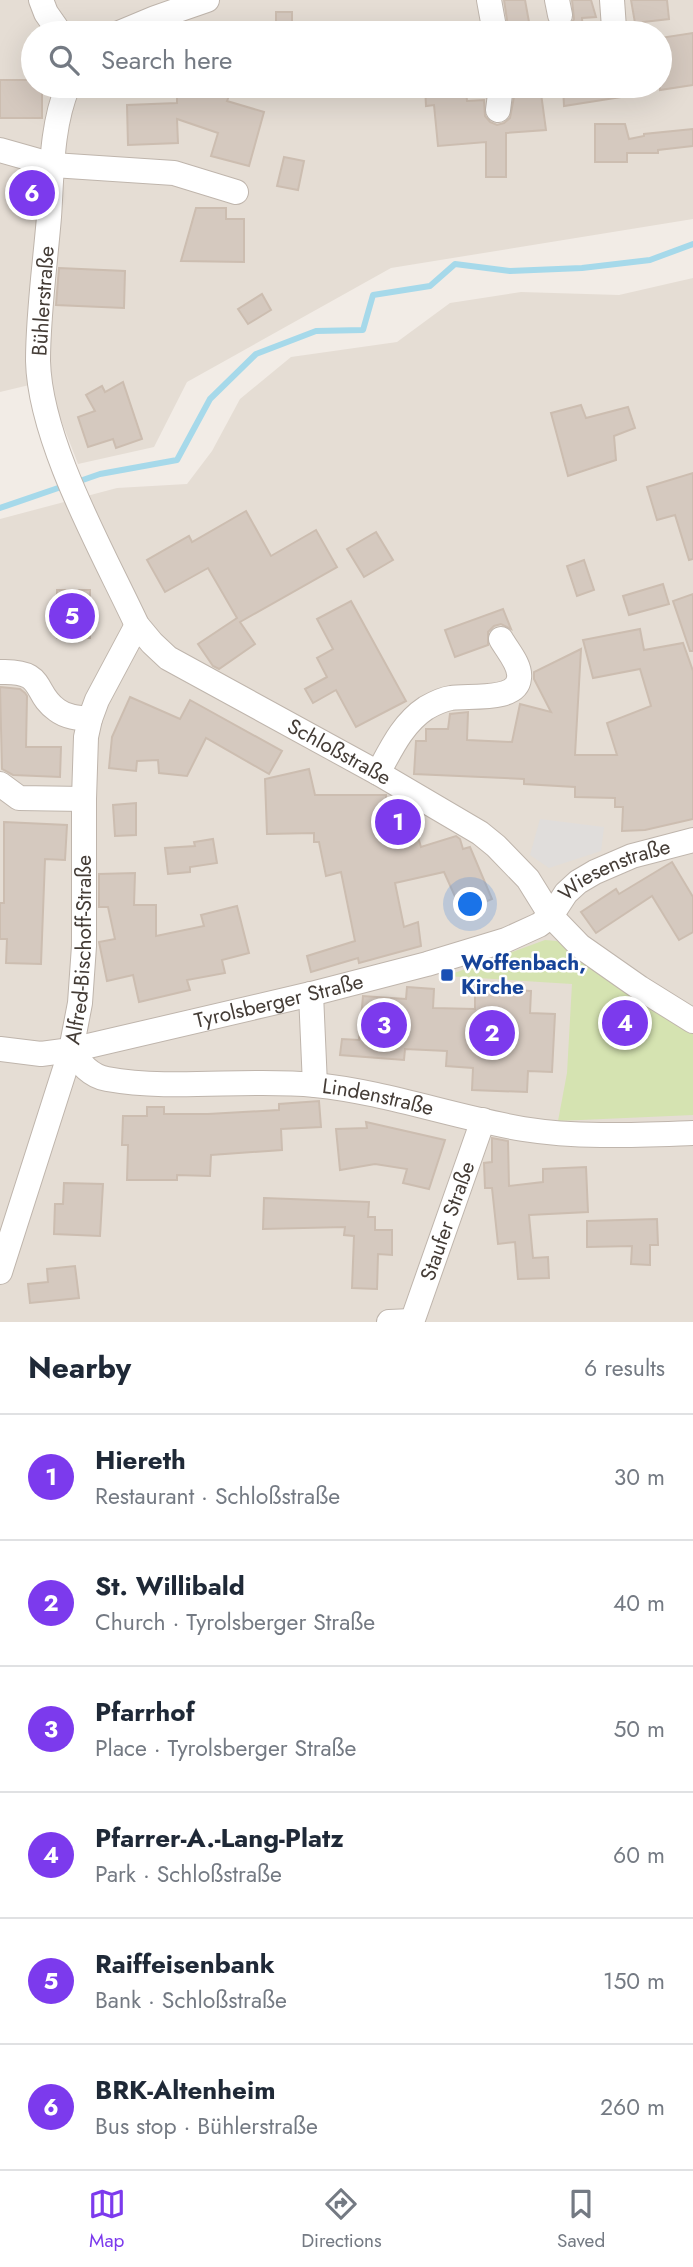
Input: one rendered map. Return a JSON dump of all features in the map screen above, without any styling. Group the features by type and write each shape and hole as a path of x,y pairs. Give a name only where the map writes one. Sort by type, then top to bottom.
{"street":[{"path":"41,0 52,21"},
{"path":"148,21 207,0"},
{"path":"489,0 493,21"},
{"path":"612,0 614,21"},
{"name":"Bühlerstraße","path":"65,98 55,134 38,362 47,415 71,483"},
{"path":"0,150 53,165 174,173 236,192"},
{"name":"Schloßstraße","path":"71,483 137,625 168,658 379,773 520,857 528,879 551,916 580,946 693,1021"},
{"name":"Alfred-Bischoff-Straße","path":"0,1272 71,1050 80,1003 84,946 86,737 97,700 137,625"},
{"path":"379,773 398,737 412,719 428,708 449,698 502,695 517,686 518,668 501,639"},
{"path":"0,672 12,671 27,675 37,683 55,709 66,715 90,719"},
{"path":"0,784 19,798 84,799"},
{"name":"Wiesenstraße","path":"551,916 566,893 606,857 693,840"},
{"name":"Tyrolsberger Straße","path":"0,1049 41,1054 71,1050 311,994 488,946 523,933 551,916"},
{"path":"311,994 315,1085"},
{"name":"Lindenstraße","path":"71,1050 83,1067 106,1079 153,1083 315,1085 559,1134 693,1133"},
{"name":"Staufer Straße","path":"412,1322 483,1120"},
{"path":"388,1322 412,1322"}],"shaded area":[{"path":"0,0 693,0 693,219 391,268 187,382 154,447 78,464 46,381 0,392"},
{"path":"693,278 693,1322 0,1322 0,519 117,488 187,484 212,451 240,399 291,357 397,342 450,303 521,292 619,295"},
{"path":"540,819 604,827 601,851 549,868 530,855"}],"green space":[{"path":"545,940 557,941 693,1033 693,1115 558,1121 567,1073 572,984 446,976"}],"building":[{"path":"504,0 525,0 529,21 507,21"},
{"path":"572,0 591,0 596,17 582,18 582,21 573,21"},
{"path":"631,0 667,0 669,19 635,21"},
{"path":"276,12 292,12 292,21 276,21"},
{"path":"693,33 693,85 672,88 672,36"},
{"path":"0,80 21,80 21,98 42,98 42,118 0,118"},
{"path":"177,98 228,98 227,101 264,112 249,166 211,156 218,133 177,119 178,143 128,145 127,105 177,103"},
{"path":"426,98 484,100 485,116 497,125 510,118 514,98 542,98 546,130 506,133 506,177 486,177 486,142 438,146 434,105 426,106"},
{"path":"564,98 615,98 564,106"},
{"path":"595,124 625,124 629,139 644,134 693,129 693,146 658,150 658,153 627,153 627,162 595,162"},
{"path":"284,157 304,161 298,190 277,186"},
{"path":"196,208 226,208 226,219 244,219 244,262 181,261"},
{"path":"59,268 125,271 124,308 56,305"},
{"path":"262,294 271,310 248,324 238,309"},
{"path":"123,382 142,439 116,448 113,439 88,447 78,417 95,411 86,395 102,386 105,392"},
{"path":"581,405 586,418 628,407 635,428 614,436 616,460 568,476 551,413"},
{"path":"693,473 693,559 689,560 675,515 657,520 647,487"},
{"path":"246,511 271,556 316,530 337,567 240,622 255,644 219,669 213,666 198,644 237,618 208,568 165,592 147,560 189,536 192,542"},
{"path":"376,532 393,560 364,577 347,549"},
{"path":"584,560 594,590 577,596 567,566"},
{"path":"663,584 669,604 629,615 623,596"},
{"path":"57,590 90,590 90,638 57,638"},
{"path":"693,594 693,651 690,651 673,601"},
{"path":"351,601 406,701 356,727 336,690 313,703 305,689 327,677 317,658 333,649 317,619"},
{"path":"503,609 511,629 501,624 494,626 488,632 488,645 455,657 445,630"},
{"path":"640,629 644,650 683,643 693,671 693,819 645,830 622,831 623,807 615,807 615,798 575,797 575,787 524,784 524,779 414,774 416,741 426,741 426,729 448,729 450,714 468,712 467,740 512,742 520,704 551,712 534,679 534,672 581,649 575,755 617,755 607,723 651,706 640,669 593,678 583,640"},
{"path":"0,687 20,689 27,696 26,747 61,747 60,777 13,775 2,769"},
{"path":"130,697 180,719 190,700 282,751 269,774 206,738 187,776 159,773 158,760 137,761 136,771 109,768 112,737"},
{"path":"309,769 315,795 386,795 387,842 417,834 421,847 456,836 463,849 470,847 492,899 462,912 444,872 395,883 404,927 418,922 421,946 359,963 358,958 311,972 307,956 355,941 341,872 326,876 319,842 314,842 314,833 267,834 265,779"},
{"path":"136,803 136,835 115,836 113,805"},
{"path":"4,822 67,825 65,860 45,859 41,964 6,963 7,939 0,939 0,903 4,903"},
{"path":"213,839 217,863 190,867 190,872 168,874 165,848 195,846 194,842"},
{"path":"672,862 693,897 693,932 679,940 652,896 596,933 581,912 616,889 619,894"},
{"path":"135,873 134,905 156,905 156,936 204,926 201,915 237,906 249,953 222,960 225,973 187,980 190,990 139,1002 133,975 107,981 99,942 115,939 108,907 99,907 99,874"},
{"path":"407,987 434,989 433,1008 475,1009 475,988 531,991 530,1013 555,1014 552,1072 528,1071 527,1092 472,1090 473,1068 446,1066 447,1051 405,1049 404,1060 340,1055 342,1039 359,1040 363,996 406,999"},
{"path":"319,1101 321,1127 281,1129 282,1150 211,1155 210,1176 177,1175 177,1180 127,1180 128,1145 122,1145 123,1116 147,1116 147,1107 164,1107 164,1114 208,1114 279,1110 279,1104"},
{"path":"366,1122 445,1140 429,1189 403,1183 407,1169 375,1164 340,1170 336,1129 367,1128"},
{"path":"492,1138 508,1141 509,1186 543,1182 543,1169 586,1167 588,1212 529,1215 533,1258 548,1257 549,1278 518,1279 515,1242 498,1244 492,1188 485,1188 484,1163 492,1162"},
{"path":"64,1183 103,1184 100,1236 54,1234 55,1204 63,1204"},
{"path":"264,1198 369,1202 368,1217 375,1217 375,1230 392,1230 392,1255 378,1254 377,1289 352,1288 354,1236 344,1235 345,1227 263,1229"},
{"path":"657,1219 658,1245 650,1245 650,1265 631,1264 632,1246 587,1247 587,1221"},
{"path":"75,1266 79,1298 30,1303 28,1284 48,1282 47,1269"}],"waterway":[{"path":"74,483 100,474 177,460 210,399 256,354 316,331 363,330 373,295 430,286 455,264 510,271 582,268 650,260 693,244"},
{"path":"0,508 64,486"}],"place":[{"name":"BRK-Altenheim","path":"32,193"},
{"name":"Raiffeisenbank","path":"72,616"},
{"name":"Hiereth","path":"398,822"},
{"name":"Woffenbach, Kirche","path":"447,975"},
{"name":"Pfarrer-A.-Lang-Platz","path":"625,1023"},
{"name":"Pfarrhof","path":"384,1025"},
{"name":"St. Willibald","path":"492,1033"}]}
